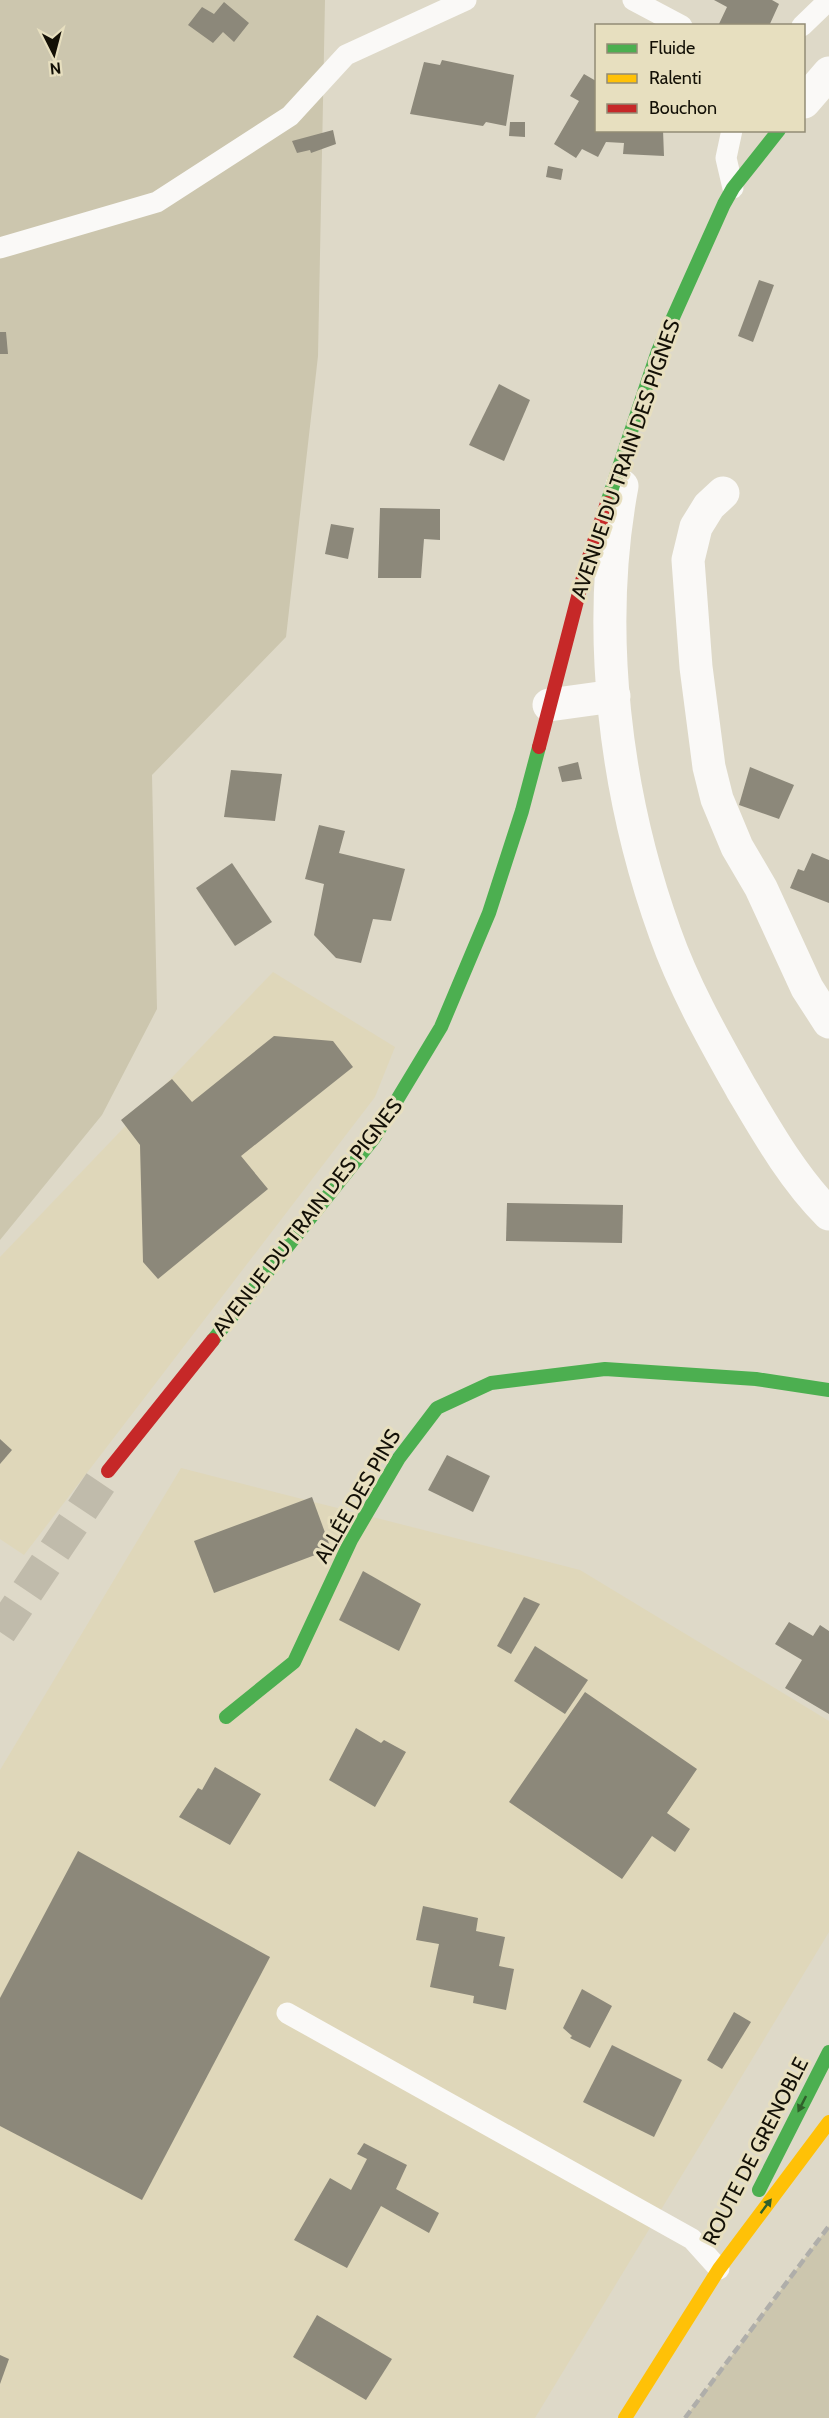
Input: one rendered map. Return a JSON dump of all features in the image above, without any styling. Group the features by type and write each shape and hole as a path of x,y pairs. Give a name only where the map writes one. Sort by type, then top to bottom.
{"street":[{"path":"805,101 829,73"},
{"name":"AVENUE DU TRAIN DES PIGNES","path":"108,1471 374,1138 409,1083 450,1008 489,913 522,811 586,566 658,351 733,188 777,132"},
{"path":"634,422 618,507 610,579 610,636 614,696 624,777 639,857 665,935 689,991 759,1118 792,1170 829,1215"},
{"path":"723,493 709,506 696,527 688,560 696,667 709,767 717,799 737,847 760,888 807,988 829,1022"},
{"path":"549,705 614,696"},
{"name":"ALLÉE DES PINS","path":"226,1717 294,1662 351,1540 399,1458 437,1408 491,1383 605,1369 756,1379 829,1390"},
{"name":"ROUTE DE GRENOBLE","path":"718,2270 829,2052"},
{"name":"ROUTE DE GRENOBLE","path":"625,2418 718,2270 829,2122"}],"lane":[{"path":"0,248 157,202 290,117 346,55 466,0"},
{"path":"633,0 678,24"},
{"path":"804,24 829,0"},
{"path":"732,132 726,158 733,188"},
{"path":"286,2013 692,2239 718,2270"}],"shaded area":[{"path":"0,0 325,0 318,356 286,637 152,775 157,1009 102,1115 0,1240"},
{"path":"273,972 395,1047 375,1097 24,1555 0,1539 0,1257"},
{"path":"181,1468 580,1570 829,1721 829,1932 535,2418 0,2418 0,1770"},
{"path":"829,2226 829,2418 685,2418"}],"building":[{"path":"714,0 772,0 779,4 770,24 719,24 727,7"},
{"path":"224,2 249,23 234,42 223,32 213,43 188,25 202,7 214,14"},
{"path":"442,60 514,75 506,126 486,122 483,126 410,114 424,62 440,65"},
{"path":"584,74 595,80 595,132 663,132 664,156 623,154 624,143 606,142 598,157 582,149 576,158 554,144 579,101 570,96"},
{"path":"510,122 525,122 525,137 509,136"},
{"path":"333,130 336,144 311,153 310,150 297,153 292,141"},
{"path":"548,166 563,169 561,180 546,177"},
{"path":"759,280 774,285 753,342 738,336"},
{"path":"0,332 6,332 8,354 0,354"},
{"path":"499,384 530,400 504,461 469,445"},
{"path":"380,508 440,509 440,540 424,539 421,578 378,578"},
{"path":"331,524 354,528 348,559 325,554"},
{"path":"578,762 582,779 562,782 558,767"},
{"path":"750,767 794,785 779,819 739,805"},
{"path":"231,770 282,774 275,821 224,817"},
{"path":"319,825 345,831 339,853 405,869 391,921 373,919 361,963 336,958 314,935 324,884 305,879"},
{"path":"812,853 829,860 829,903 790,888 798,869 804,871"},
{"path":"232,863 272,922 235,946 196,888"},
{"path":"274,1036 333,1041 353,1067 241,1156 268,1189 158,1279 143,1262 140,1145 121,1120 172,1079 192,1102"},
{"path":"507,1203 623,1205 622,1243 506,1241"},
{"path":"0,1439 12,1450 0,1464"},
{"path":"447,1455 490,1476 473,1512 428,1490"},
{"path":"312,1497 331,1549 214,1593 194,1541"},
{"path":"363,1571 421,1604 399,1651 339,1620"},
{"path":"524,1597 540,1604 511,1654 497,1646"},
{"path":"789,1622 813,1636 820,1625 829,1631 829,1714 785,1688 802,1660 775,1644"},
{"path":"535,1646 588,1680 565,1714 514,1681"},
{"path":"585,1692 697,1769 667,1813 690,1829 675,1852 652,1836 622,1879 509,1802"},
{"path":"356,1728 381,1743 384,1740 406,1752 375,1807 329,1780"},
{"path":"215,1767 261,1794 230,1845 179,1817 198,1788 202,1790"},
{"path":"78,1851 270,1957 142,2200 0,2126 0,1998"},
{"path":"423,1906 478,1918 476,1931 505,1937 499,1966 514,1969 506,2010 473,2003 474,1996 430,1987 439,1944 416,1940"},
{"path":"582,1989 612,2006 590,2048 570,2038 572,2036 563,2028"},
{"path":"734,2012 751,2022 722,2069 707,2060"},
{"path":"612,2045 682,2080 654,2137 583,2102"},
{"path":"364,2143 407,2165 396,2189 439,2213 429,2233 381,2206 347,2268 294,2240 330,2178 351,2190 367,2159 357,2154"},
{"path":"317,2315 392,2359 366,2400 293,2357"},
{"path":"0,2355 9,2359 0,2384"}],"tunnel":[{"path":"0,1632 108,1471"}],"railway":[{"path":"685,2418 829,2226"}],"traffic: fast":[{"path":"607,503 658,351 724,204 733,188 777,132"},
{"path":"213,1340 374,1138 441,1027 489,913 522,811 539,747"},
{"path":"226,1717 294,1662 351,1540 399,1458 437,1408 491,1383 605,1369 756,1379 829,1390"},
{"path":"759,2190 829,2052"}],"traffic: slow":[{"path":"625,2418 719,2269 829,2122"}],"traffic: jam":[{"path":"539,747 586,566 607,503"},
{"path":"108,1471 213,1340"}]}
